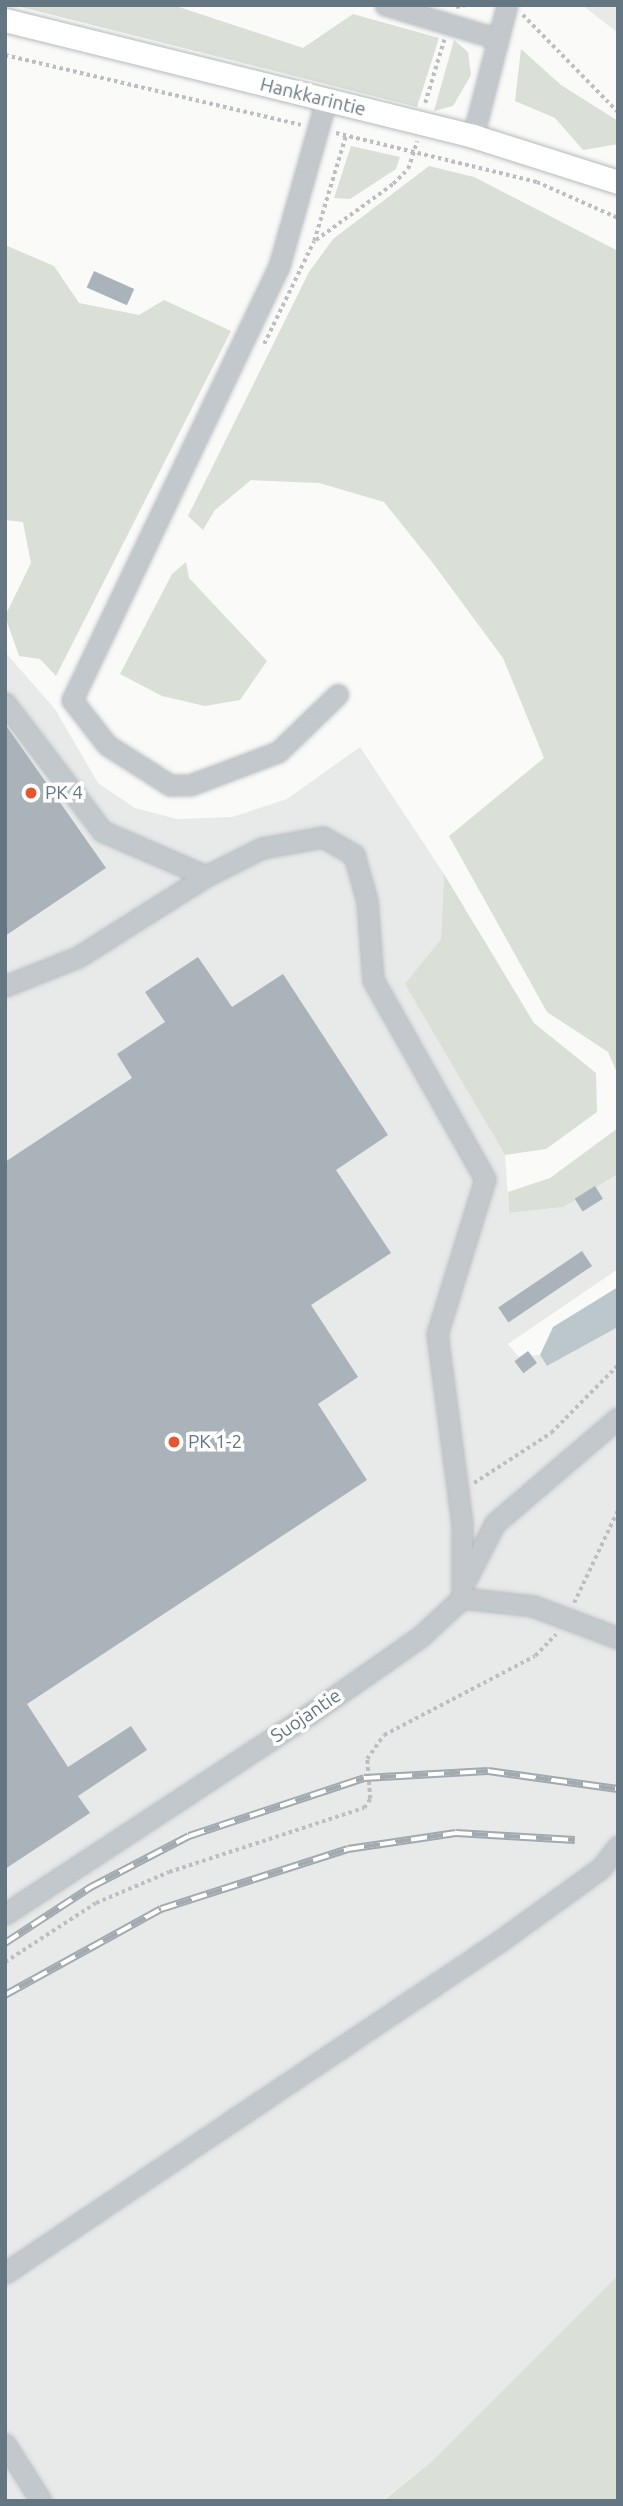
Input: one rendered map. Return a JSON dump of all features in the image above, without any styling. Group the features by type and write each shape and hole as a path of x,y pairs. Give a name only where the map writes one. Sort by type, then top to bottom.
{"main road":[{"name":"Hankkarintie","path":"5,20 473,136 618,182"}],"street":[{"path":"385,5 498,39"},
{"path":"473,136 498,39 513,9"},
{"path":"326,100 279,266 72,700 107,744 170,785 190,785 278,752 338,694"},
{"path":"5,703 102,831 206,876"},
{"path":"5,986 78,957 206,876 262,848 323,837 354,855 367,901 373,981 485,1180 437,1334 457,1489 462,1592 500,1598 566,1618 618,1638"},
{"name":"Suojantie","path":"5,1914 318,1708 436,1626 462,1592 495,1523 618,1418"},
{"path":"5,2273 500,1941 601,1868 618,1846"},
{"path":"5,2444 41,2501"}],"path":[{"path":"314,242 335,220 393,184 416,149 419,124 454,7 466,5"},
{"path":"513,9 618,112"},
{"path":"5,55 317,129 416,149 537,182 618,218"},
{"path":"457,1489 506,1466 551,1433 618,1365"},
{"path":"5,1962 96,1903 169,1872 364,1808 370,1799 367,1759 384,1735 535,1656 566,1618 618,1510"}],"shaded area":[{"path":"13,5 173,5 303,48 353,14 439,38 417,107"},
{"path":"582,5 618,5 618,33"},
{"path":"454,40 468,52 471,75 453,106 434,111"},
{"path":"521,49 561,85 618,121 618,144 583,150 555,118 515,101"},
{"path":"351,146 400,157 396,169 350,199 334,198"},
{"path":"429,166 474,177 618,251 618,1075 608,1052 547,1012 449,836 544,758 503,658 432,562 384,502 319,483 251,480 215,510 203,530 188,516 309,272 333,239"},
{"path":"5,245 54,266 79,303 139,315 164,300 231,331 56,676 40,659 19,656 5,616 31,563 23,522 5,520"},
{"path":"186,562 189,578 267,661 240,700 205,706 162,696 120,674 172,574"},
{"path":"5,652 55,709 98,783 135,808 177,819 232,817 287,799 360,747 444,874 441,939 406,984 505,1155 509,1213 564,1207 618,1174 618,1269 508,1344 518,1356 540,1355 547,1366 618,1327 618,2275 431,2462 382,2501 5,2501"},
{"path":"444,874 534,1023 596,1073 597,1112 546,1149 505,1155 405,984 441,939"},
{"path":"618,1128 618,1174 564,1207 509,1213 508,1192 550,1178"},
{"path":"618,1287 618,1327 547,1366 540,1355 553,1327"},
{"path":"618,2275 618,2501 383,2501 431,2462"}],"building":[{"path":"94,271 134,289 127,305 87,287"},
{"name":"PK 4","path":"5,724 106,868 5,936"},
{"name":"PK 1-2","path":"198,957 232,1007 283,974 388,1135 336,1170 391,1253 311,1305 358,1377 318,1404 367,1480 27,1704 68,1767 131,1726 147,1750 78,1796 90,1813 5,1869 5,1162 132,1078 117,1054 165,1022 145,992"},
{"path":"595,1186 603,1199 583,1211 575,1199"},
{"path":"582,1251 592,1266 508,1322 498,1307"},
{"path":"528,1351 537,1363 523,1373 514,1361"}],"railway":[{"path":"5,1943 91,1887 189,1836 364,1778 488,1771 618,1789"},
{"path":"5,1995 161,1909 348,1849 456,1833 575,1840"}],"place":[{"name":"PK 4","path":"31,793"},
{"name":"PK 1-2","path":"174,1442"}]}
